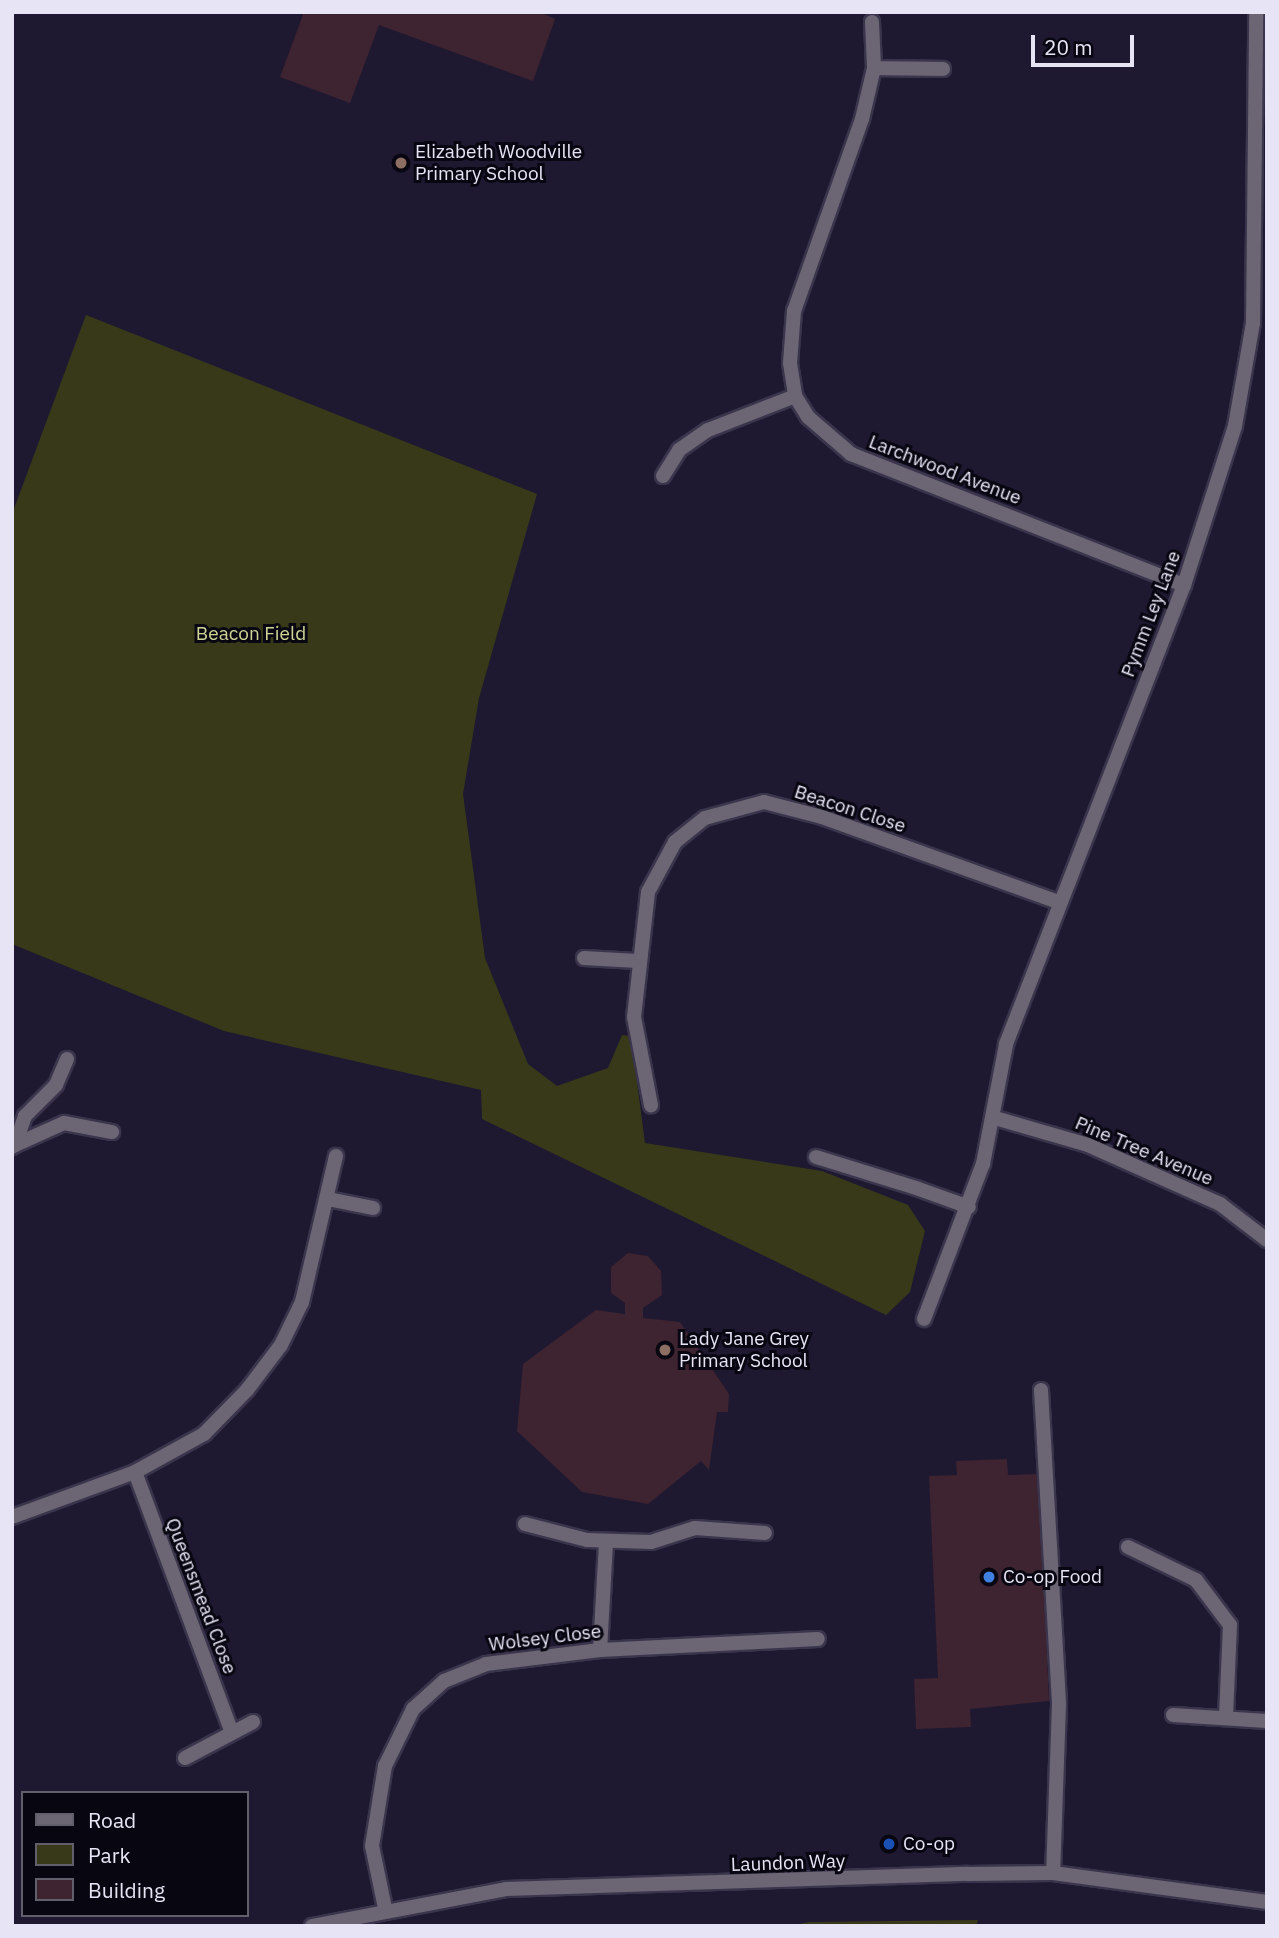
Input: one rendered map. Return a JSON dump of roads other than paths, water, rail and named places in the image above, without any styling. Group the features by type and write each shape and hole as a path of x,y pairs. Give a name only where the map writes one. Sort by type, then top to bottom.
{"street":[{"name":"Pymm Ley Lane","path":"924,1319 969,1207 995,1118 1006,1044 1058,902 1184,585 1235,426 1253,323 1263,124 1256,12"},
{"name":"Larchwood Avenue","path":"872,22 874,68 794,311 790,363 795,396 808,417 851,454 1184,585"},
{"path":"874,68 943,69"},
{"path":"663,476 679,450 708,430 795,396"},
{"name":"Beacon Close","path":"650,1105 634,1017 637,961 648,892 675,842 705,818 764,802 822,817 1058,902"},
{"path":"584,958 637,961"},
{"path":"14,1146 25,1116 56,1085 67,1059"},
{"name":"Pine Tree Avenue","path":"995,1118 1088,1145 1220,1204 1267,1240"},
{"path":"14,1146 64,1123 112,1132"},
{"path":"12,1517 135,1472 204,1434 281,1345 302,1302 336,1156"},
{"path":"816,1157 969,1207"},
{"path":"328,1199 373,1208"},
{"path":"1041,1390 1059,1704 1054,1873"},
{"name":"Queensmead Close","path":"135,1472 232,1733"},
{"path":"525,1524 606,1541 651,1542 695,1528 765,1533"},
{"path":"600,1650 606,1541"},
{"path":"1128,1547 1196,1580 1230,1625 1226,1718"},
{"name":"Wolsey Close","path":"385,1908 372,1846 377,1800 385,1766 413,1709 444,1681 486,1664 600,1650 818,1639"},
{"path":"1173,1715 1267,1721"},
{"path":"185,1758 253,1722"},
{"name":"Laundon Way","path":"312,1926 385,1908 506,1889 1054,1873 1267,1902"}],"place":[{"name":"Elizabeth Woodville Primary School","path":"401,163"},
{"name":"Lady Jane Grey Primary School","path":"665,1350"},
{"name":"Co-op Food","path":"989,1577"},
{"name":"Co-op","path":"889,1844"}],"park label":[{"name":"Beacon Field","path":"251,634"}]}
